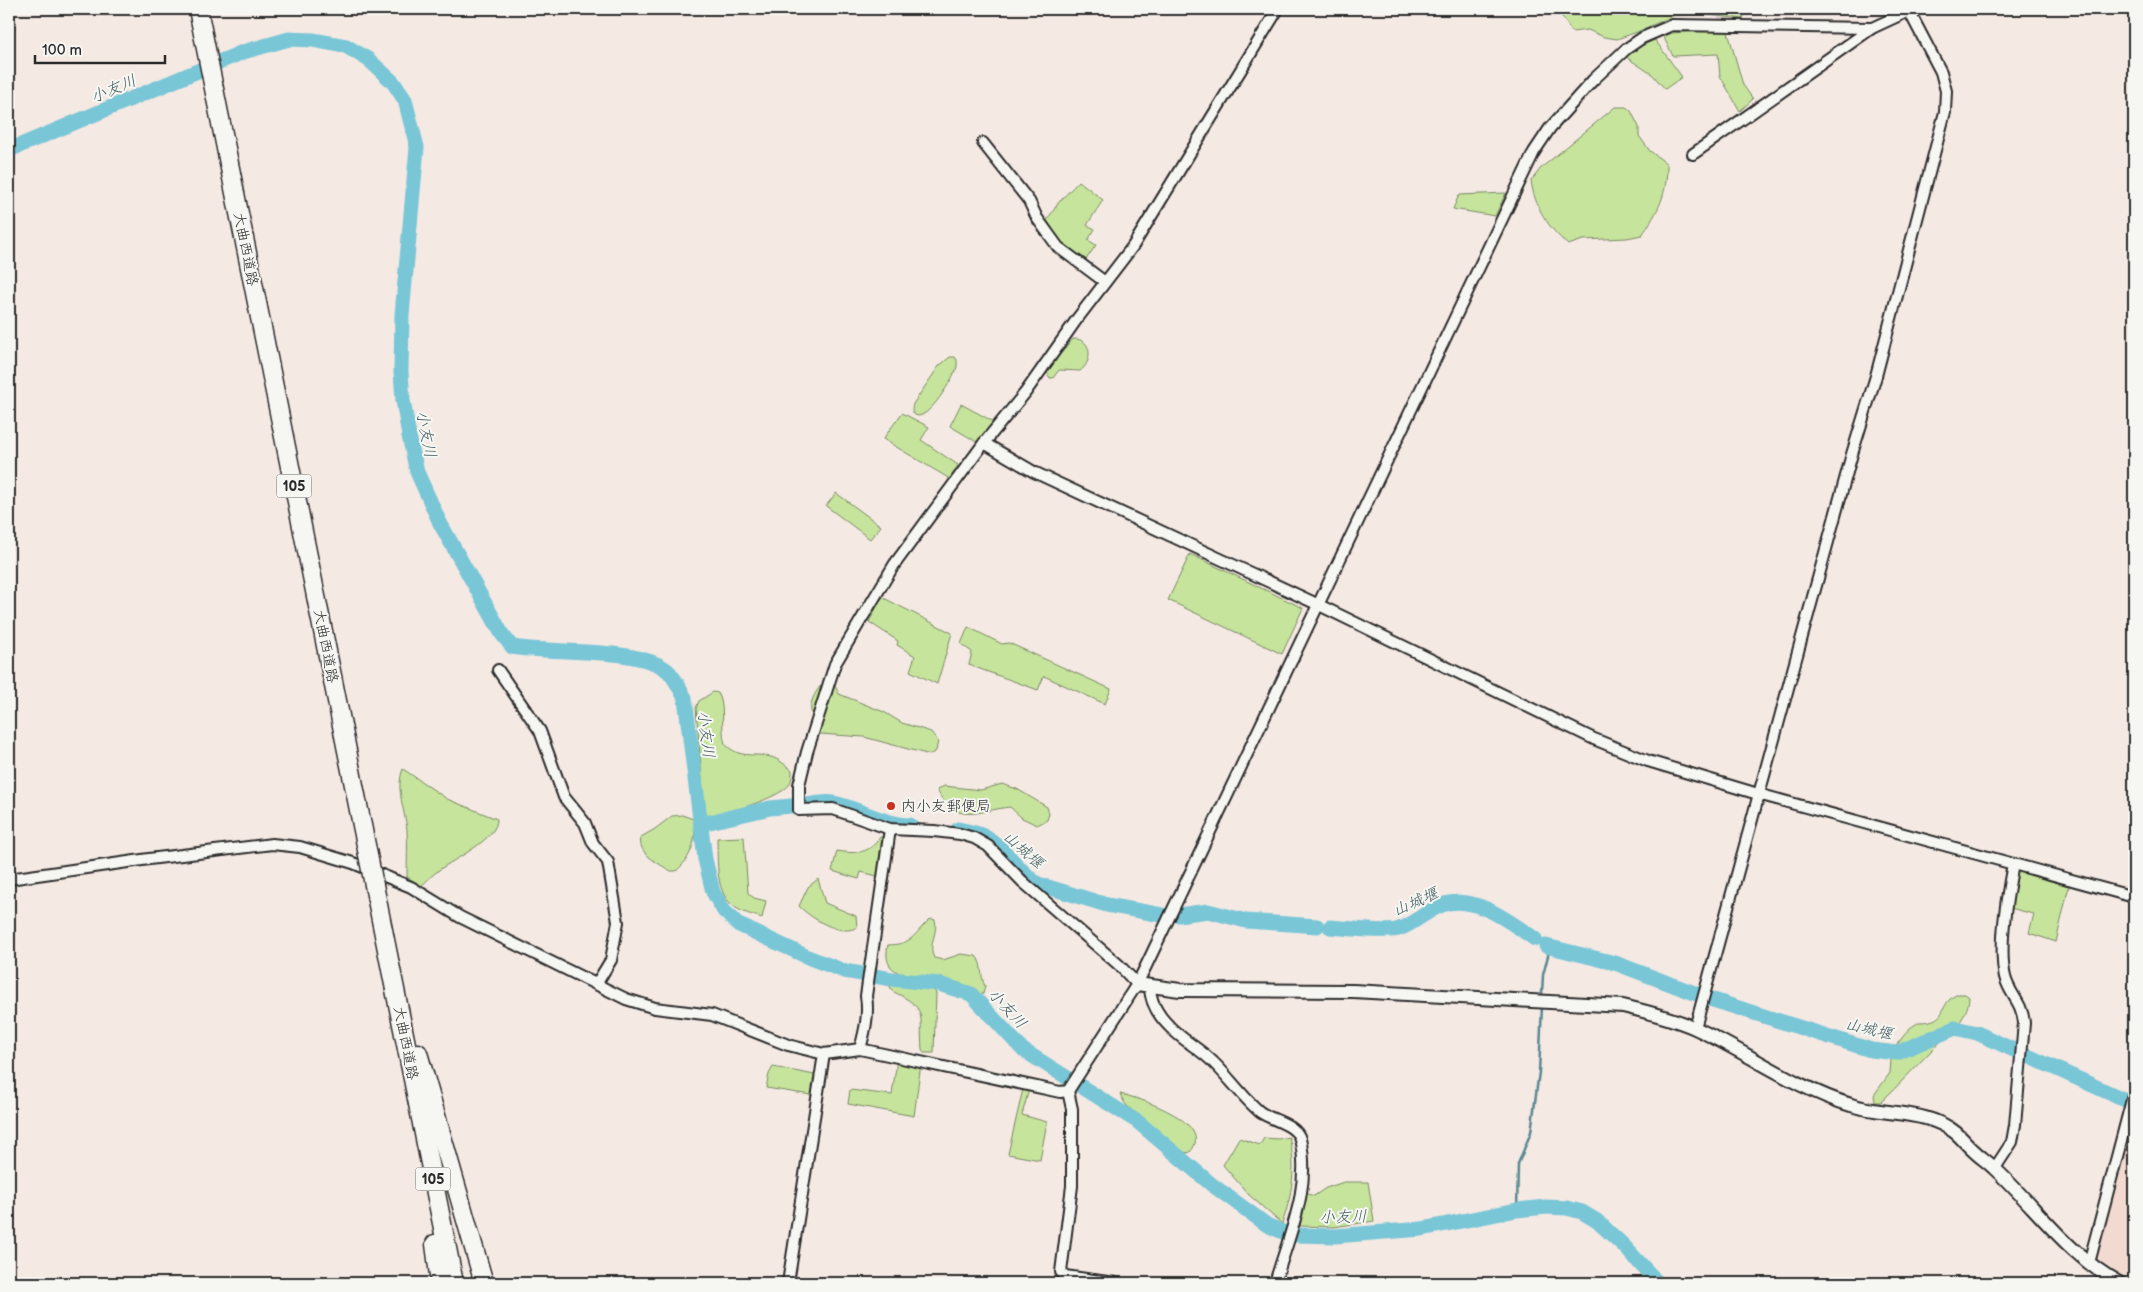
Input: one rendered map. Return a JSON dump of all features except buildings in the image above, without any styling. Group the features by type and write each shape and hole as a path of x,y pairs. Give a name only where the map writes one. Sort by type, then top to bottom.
{"highway":[{"name":"大曲西道路","path":"199,11 454,1283"},
{"path":"383,930 484,1283"},
{"path":"412,1074 440,1283"}],"street":[{"path":"1278,9 1133,246 1025,393 984,443 894,565 860,620 836,664 807,752 799,785 799,810 833,809 890,829 960,834 974,838 988,846 1023,882 1119,965 1136,984 1180,990 1353,991 1623,1006 1654,1013 1695,1028 1806,1086 1851,1105 1943,1124 1956,1133 1974,1152 1994,1168 2050,1227 2089,1263 2119,1283"},
{"path":"1693,154 1872,28 1910,10 1941,72 1946,91 1945,112 1876,376 1852,454 1695,1028"},
{"path":"1115,1283 1064,1276 1061,1272 1072,1186 1072,1109 1068,1092 1136,984 1319,605 1446,332 1534,152 1550,128 1594,80 1634,44 1672,25 1872,28"},
{"path":"983,144 1029,201 1037,218 1058,247 1105,282"},
{"path":"984,443 1034,472 1117,509 1188,545 1319,605 1594,739 1648,761 1758,794 2134,897"},
{"path":"498,670 540,731 564,797 585,823 593,844 608,862 618,922 611,960 597,983"},
{"path":"860,1049 868,1008 866,996 890,829"},
{"path":"9,879 148,858 285,844 353,863 411,887 460,917 597,983 626,999 648,1006 674,1012 712,1015 788,1045 824,1054 860,1049 1060,1092 1068,1092"},
{"path":"1994,1168 2012,1142 2014,1134 2024,1023 2022,1009 2010,990 2003,966 2005,902 2013,864"},
{"path":"1150,986 1150,996 1155,1008 1169,1026 1204,1054 1260,1111 1295,1131 1300,1137 1303,1184 1299,1208 1275,1283"},
{"path":"788,1283 824,1054"},
{"path":"2089,1263 2134,1092"}],"shaded area":[{"path":"2129,1140 2134,1140 2134,1282 2122,1278 2096,1258"}],"green space":[{"path":"1557,9 1731,9 1745,12 1743,19 1699,14 1675,15 1617,39 1604,37 1588,30 1572,32"},
{"path":"1697,31 1728,32 1743,85 1753,99 1740,111 1720,76 1718,54 1673,56 1663,36 1672,33"},
{"path":"1655,40 1682,77 1665,89 1653,75 1626,57 1638,47"},
{"path":"1615,107 1626,107 1631,111 1639,127 1639,136 1650,151 1667,164 1667,175 1661,202 1642,235 1627,238 1583,240 1568,245 1554,231 1539,208 1531,181 1541,168"},
{"path":"1079,181 1103,200 1087,225 1095,229 1088,240 1096,245 1085,261 1060,241 1047,220 1059,202"},
{"path":"1506,193 1495,216 1453,209 1459,195"},
{"path":"1073,339 1084,342 1087,346 1089,357 1087,362 1080,371 1059,370 1053,378 1050,378 1047,373 1049,368"},
{"path":"950,357 955,357 957,367 946,389 926,412 920,416 915,415 912,412 913,404 939,366"},
{"path":"961,404 994,422 977,442 950,426"},
{"path":"902,413 929,427 921,440 958,465 950,479 883,439"},
{"path":"836,493 881,526 870,539 826,506"},
{"path":"1190,554 1303,608 1282,654 1168,600"},
{"path":"882,597 952,633 937,684 910,671 915,656 897,645 898,641 869,622"},
{"path":"968,627 1002,644 1009,643 1111,689 1105,704 1044,676 1038,690 969,665 972,652 961,644"},
{"path":"826,683 835,686 839,694 884,712 902,723 931,732 938,741 936,751 930,755 864,737 820,734 813,720 811,704 821,685"},
{"path":"713,692 718,693 722,704 725,744 742,754 774,758 792,770 792,774 789,785 775,795 710,818 705,814 696,708 699,701"},
{"path":"403,769 447,799 497,819 490,834 483,841 439,870 421,886 407,877 407,830 400,792"},
{"path":"1002,784 1017,789 1047,807 1049,814 1047,820 1037,825 1022,818 1010,807 969,814 960,812 952,809 937,790 944,786 981,790"},
{"path":"682,815 693,819 694,841 686,860 676,871 671,871 645,853 642,848 641,837 672,816"},
{"path":"744,837 748,893 754,898 766,901 762,918 736,908 729,902 721,886 717,838"},
{"path":"882,837 877,876 861,872 859,879 832,871 837,851 862,852 872,847"},
{"path":"2017,871 2069,886 2056,942 2029,933 2034,914 2010,908"},
{"path":"818,879 825,903 856,916 857,927 851,930 843,930 826,925 799,906 808,887"},
{"path":"932,919 935,920 936,925 932,943 934,958 943,960 961,954 976,956 980,962 985,986 983,994 977,995 968,986 954,982 906,975 894,970 888,961 888,945 907,941"},
{"path":"903,983 932,988 936,993 934,1053 924,1053 922,1049 921,1020 917,1008 904,997 892,991 889,984"},
{"path":"1958,994 1965,994 1969,997 1968,1006 1961,1020 1881,1102 1875,1102 1874,1095 1890,1073 1891,1060 1898,1043 1910,1028 1919,1022 1929,1021 1940,1016 1951,998"},
{"path":"897,1060 921,1063 914,1116 848,1104 850,1090 892,1095"},
{"path":"773,1067 815,1075 811,1095 766,1088 769,1074"},
{"path":"1023,1089 1029,1089 1022,1115 1047,1122 1040,1160 1008,1154"},
{"path":"1120,1094 1159,1107 1185,1123 1193,1132 1195,1142 1189,1153 1183,1152 1128,1107"},
{"path":"1289,1137 1293,1170 1282,1224 1249,1195 1223,1165 1239,1138 1260,1145 1264,1138 1278,1139"},
{"path":"1344,1182 1368,1182 1374,1221 1334,1227 1300,1226 1306,1193 1314,1196 1326,1188"}],"waterway":[{"name":"小友川","path":"9,150 243,52 289,39 313,40 346,46 369,60 393,82 405,100 417,147 402,315 401,372 403,400 417,472 440,523 502,634 512,647 595,652 639,658 656,664 669,672 674,678 685,698 705,859 713,892 724,911 739,925 810,958 844,971 939,984 971,994 1023,1050 1138,1122 1211,1184 1267,1225 1285,1233 1335,1236 1422,1229 1517,1210 1546,1207 1567,1208 1582,1212 1597,1221 1623,1245 1658,1283"},
{"name":"山城堰","path":"806,805 823,802 834,803 890,822 910,825"},
{"name":"山城堰","path":"701,824 770,808 791,806"},
{"name":"山城堰","path":"958,829 989,839 1038,884 1107,905 1162,915"},
{"name":"山城堰","path":"1330,927 1386,931 1399,929 1442,905 1454,902 1467,903 1491,911 1535,939"},
{"name":"山城堰","path":"1179,915 1208,911 1246,921 1317,926"},
{"name":"山城堰","path":"1546,946 1615,963 1697,994"},
{"path":"1542,994 1543,975 1550,948"},
{"name":"山城堰","path":"1710,999 1871,1050 1897,1053 1955,1028 1977,1033 2016,1051"},
{"path":"1517,1210 1518,1164 1531,1132 1539,1072 1542,1006"},
{"name":"山城堰","path":"2026,1055 2125,1100"}],"place":[{"name":"内小友郵便局","path":"891,806"}]}
